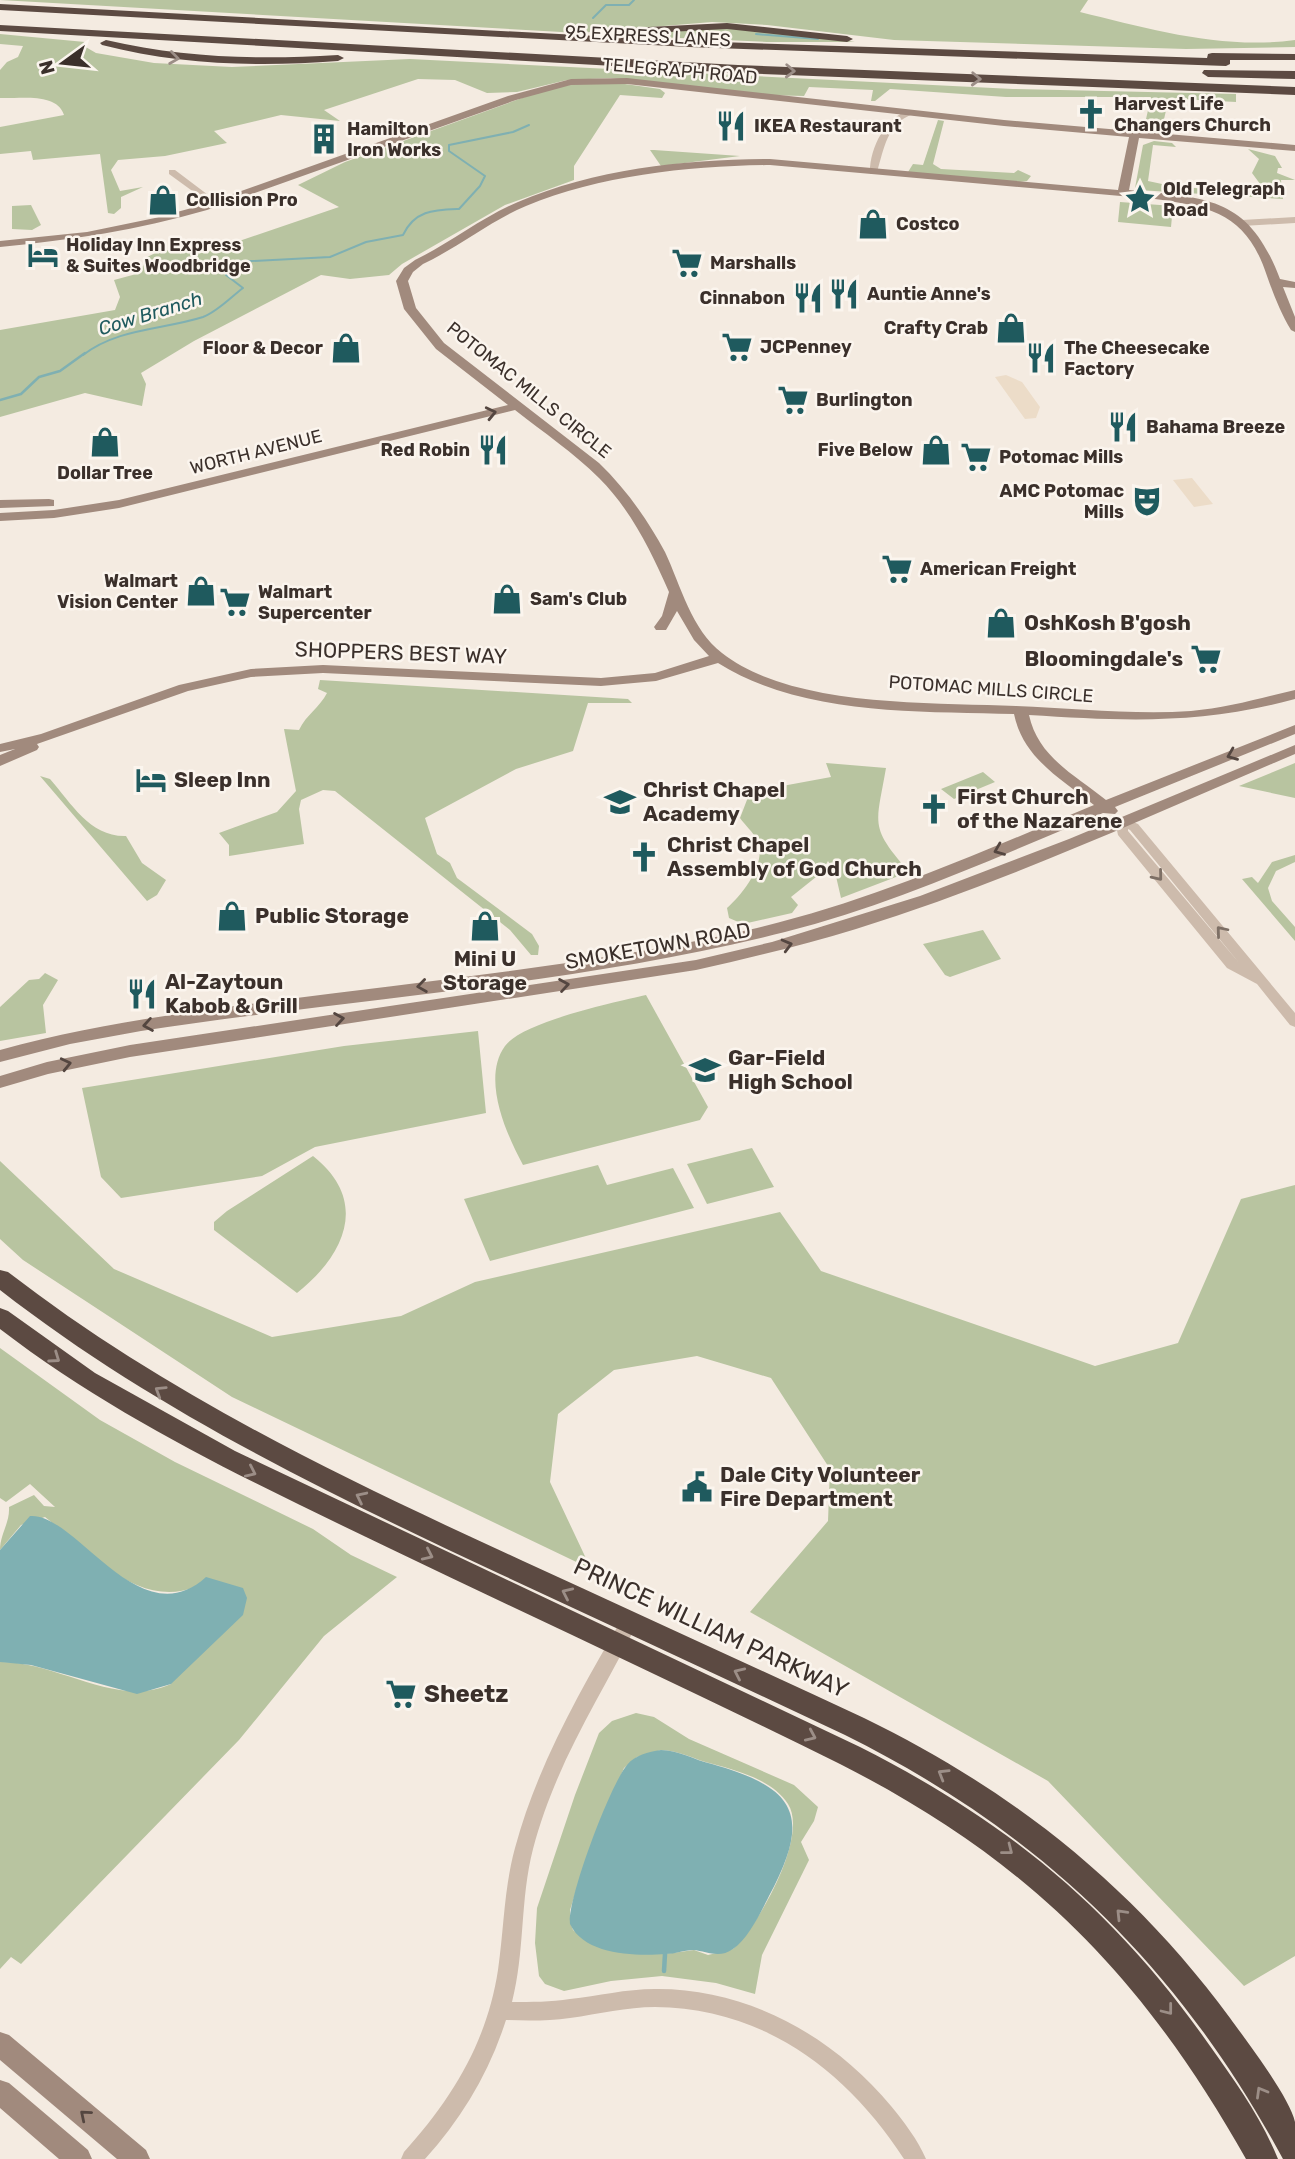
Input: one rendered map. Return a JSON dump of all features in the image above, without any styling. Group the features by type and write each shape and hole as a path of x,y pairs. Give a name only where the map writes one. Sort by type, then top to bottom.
{"highway":[{"path":"0,7 689,44 1295,63"},
{"path":"0,20 168,57 234,63 477,55"},
{"name":"95 EXPRESS LANES","path":"0,20 824,61 1295,75"},
{"path":"169,27 469,40 541,40 641,30 746,27 869,42 966,49"},
{"path":"0,28 477,55 1109,83 1295,88"},
{"path":"689,44 1295,57"},
{"path":"1104,53 1295,49"},
{"name":"PRINCE WILLIAM PARKWAY","path":"0,1278 111,1360 238,1436 623,1633 858,1758 943,1805 1007,1849 1093,1925 1167,2009 1205,2060 1263,2159"},
{"name":"PRINCE WILLIAM PARKWAY","path":"0,1317 112,1395 214,1453 934,1769 1001,1811 1108,1899 1187,1987 1256,2082 1295,2151"}],"street":[{"name":"TELEGRAPH ROAD","path":"0,244 133,226 216,204 512,98 571,82 627,81 1134,135 1295,148"},
{"path":"868,107 886,113 891,121"},
{"path":"873,172 891,121 899,114 910,112"},
{"path":"1123,193 1134,135"},
{"name":"POTOMAC MILLS CIRCLE","path":"1242,223 1199,204 1123,193 740,162 577,186 518,206 413,266 401,283 415,318 440,345 615,486 640,517 694,628 719,658 766,681 814,694 933,706 1136,717 1182,715 1249,706 1295,694"},
{"path":"172,172 216,204"},
{"path":"1242,223 1295,220"},
{"path":"1242,223 1255,237 1295,328"},
{"path":"1274,282 1295,279"},
{"path":"1274,282 1295,285"},
{"name":"WORTH AVENUE","path":"0,504 63,502 107,495 506,397"},
{"name":"WORTH AVENUE","path":"0,517 54,514 119,504 518,407"},
{"path":"661,627 669,617 676,591"},
{"name":"SHOPPERS BEST WAY","path":"0,748 46,737 184,688 277,670 335,669 601,682 656,677 719,658"},
{"path":"1020,710 1026,736 1040,756 1121,821 1122,832 1232,965 1264,984 1295,1022"},
{"name":"SMOKETOWN ROAD","path":"0,1056 70,1038 164,1022 689,946 783,927 855,905 1295,729"},
{"name":"SHOPPERS BEST WAY","path":"0,761 26,750 46,737"},
{"name":"SMOKETOWN ROAD","path":"0,1082 47,1068 130,1051 696,965 780,947 875,920 1295,749"},
{"path":"689,946 696,965"},
{"path":"411,2159 446,2120 486,2055 500,2011 508,1966 513,1898 525,1844 565,1738 623,1633"},
{"path":"500,2011 553,2011 657,1998 704,2002 754,2016 810,2044 845,2069 879,2104 916,2159"},
{"path":"0,2044 137,2159"},
{"path":"0,2092 79,2159"}],"green space":[{"path":"0,0 1088,0 1080,12 1160,31 1213,40 1295,40 1295,47 1186,49 894,40 767,25 712,22 579,33"},
{"path":"682,28 773,30 855,42 767,42 613,35"},
{"path":"0,34 85,42 84,46 96,53 154,63 232,67 410,59 1013,89 1236,94 1236,102 1180,99 1168,102 1161,132 1144,128 1151,97 1006,97 890,89 875,101 871,101 873,90 809,87 804,96 763,95 611,78 567,80 517,92 487,93 455,80 418,79 324,110 340,121 281,115 214,131 227,143 165,156 118,160 111,170 120,191 143,187 121,197 121,208 114,214 108,213 100,154 33,160 31,151 0,154 0,127 64,115 54,103 46,100 0,98 0,70 7,62 18,57 23,46 0,44"},
{"path":"618,83 660,89 665,93 662,98 620,95 574,166 574,180 505,205 402,264 389,275 350,279 321,275 194,341 141,373 146,384 142,406 85,393 0,417 0,330 115,310 120,297 114,280 140,273 147,257 162,250 204,253 339,207 298,185 345,162 536,93 573,84"},
{"path":"938,120 944,121 933,164 941,169 1014,173 1018,170 1031,176 1027,181 1019,182 908,172 913,164 923,165"},
{"path":"1154,141 1172,143 1176,147 1153,145 1148,181 1176,187 1266,192 1252,173 1259,159 1248,149 1275,156 1282,168 1278,168 1277,173 1295,180 1281,180 1283,199 1138,190 1135,188 1143,145"},
{"path":"650,150 654,150 740,156 661,166"},
{"path":"1120,202 1173,206 1171,227 1118,222"},
{"path":"31,205 41,225 32,230 12,229 12,206"},
{"path":"320,680 628,699 632,703 588,703 573,751 516,769 425,818 437,854 450,863 457,878 532,934 539,946 538,955 531,955 510,930 335,791 323,790 301,800 299,809 304,844 229,856 229,845 219,833 277,812 296,791 284,729 299,730 324,698 327,693 318,689"},
{"path":"826,763 886,768 878,814 879,824 887,845 909,872 841,898 835,872 828,861 821,873 791,897 798,905 792,913 743,924 729,918 727,908 752,877 759,858 757,840 740,818 750,792 831,777"},
{"path":"1295,763 1295,798 1239,786"},
{"path":"983,772 995,782 954,799 941,789"},
{"path":"40,776 50,779 92,825 113,835 126,836 142,863 166,880 157,895 147,901"},
{"path":"1295,855 1295,862 1276,871 1268,888 1272,901 1295,927 1295,941 1242,879 1252,877 1258,883 1272,862"},
{"path":"983,930 1001,959 950,977 945,975 923,944"},
{"path":"45,973 58,980 43,1005 46,1033 0,1041 0,1007 29,980 39,979"},
{"path":"646,995 708,1107 700,1120 523,1165 504,1123 496,1090 498,1059 505,1046 515,1037 549,1021"},
{"path":"478,1031 486,1113 315,1147 262,1176 121,1198 101,1177 82,1088 344,1046"},
{"path":"752,1148 774,1187 707,1204 687,1164"},
{"path":"313,1156 331,1173 341,1191 346,1209 344,1227 328,1262 297,1293 214,1230 214,1222"},
{"path":"0,1161 114,1269 272,1337 401,1316 475,1282 780,1212 821,1271 1095,1366 1178,1343 1241,1199 1295,1185 1295,1956 1244,1986 1048,1781 750,1612 828,1521 830,1469 771,1378 697,1356 614,1370 558,1414 550,1482 591,1569 232,1397 23,1260 0,1239"},
{"path":"598,1165 607,1185 673,1168 694,1208 490,1261 464,1199"},
{"path":"0,1348 100,1420 175,1462 313,1529 351,1555 397,1577 324,1636 239,1740 21,1964 11,1957 0,1969 0,1662 21,1664 108,1688 130,1691 150,1690 171,1684 195,1587 174,1592 153,1590 133,1583 95,1559 45,1517 21,1525 0,1550 9,1507 34,1495 44,1506 55,1507 30,1484 6,1502 0,1498"},
{"path":"636,1713 654,1717 689,1739 794,1785 818,1807 814,1821 801,1842 809,1860 762,1955 755,1994 716,1983 662,1976 611,1981 564,1991 545,1984 539,1976 535,1943 537,1908 599,1733 612,1721","holes":["668,1750 733,1770 764,1783 788,1804 793,1818 792,1837 778,1880 755,1921 733,1949 708,1955 694,1950 665,1954 613,1951 587,1941 573,1930 570,1921 570,1910 588,1853 624,1768 637,1757"]}],"shaded area":[{"path":"1006,375 1022,382 1040,407 1036,418 1025,419 995,377"},
{"path":"1192,478 1213,504 1194,507 1173,480"}],"water":[{"path":"30,1516 48,1520 67,1532 110,1568 133,1583 157,1593 181,1592 206,1577 243,1588 247,1598 243,1615 171,1684 137,1694 31,1665 0,1662 0,1550"},
{"path":"661,1750 680,1753 741,1773 779,1795 788,1809 792,1825 790,1845 782,1868 749,1932 739,1945 723,1954 693,1950 641,1955 613,1952 587,1942 577,1935 570,1924 582,1868 610,1795 627,1765 647,1753"}],"waterway":[{"name":"Cow Branch","path":"593,18 606,5 629,5 634,0"},
{"path":"756,34 818,39"},
{"path":"686,37 725,39"},
{"name":"Cow Branch","path":"83,355 97,346 126,335 188,321 213,312 243,288 226,275 226,269 234,262 330,257 366,242 403,235 413,221 426,213 459,209 480,186 485,176 449,151 449,145 513,132 529,125"},
{"name":"Cow Branch","path":"0,400 21,394 39,377 60,371 85,353"},
{"path":"664,1971 665,1954"}],"place":[{"name":"Harvest Life Changers Church","path":"1091,114"},
{"name":"IKEA Restaurant","path":"731,126"},
{"name":"Hamilton Iron Works","path":"324,139"},
{"name":"Old Telegraph Road","path":"1140,199"},
{"name":"Collision Pro","path":"163,200"},
{"name":"Costco","path":"873,224"},
{"name":"Holiday Inn Express & Suites Woodbridge","path":"43,255"},
{"name":"Marshalls","path":"687,263"},
{"name":"Auntie Anne's","path":"844,294"},
{"name":"Cinnabon","path":"808,298"},
{"name":"Crafty Crab","path":"1011,328"},
{"name":"JCPenney","path":"737,347"},
{"name":"Floor & Decor","path":"346,348"},
{"name":"The Cheesecake Factory","path":"1041,358"},
{"name":"Burlington","path":"793,400"},
{"name":"Bahama Breeze","path":"1123,427"},
{"name":"Dollar Tree","path":"105,442"},
{"name":"Red Robin","path":"493,450"},
{"name":"Five Below","path":"936,450"},
{"name":"Potomac Mills","path":"976,457"},
{"name":"AMC Potomac Mills","path":"1147,501"},
{"name":"American Freight","path":"897,569"},
{"name":"Walmart Vision Center","path":"201,591"},
{"name":"Sam's Club","path":"507,599"},
{"name":"Walmart Supercenter","path":"235,602"},
{"name":"OshKosh B'gosh","path":"1001,623"},
{"name":"Bloomingdale's","path":"1206,659"},
{"name":"Sleep Inn","path":"151,780"},
{"name":"Christ Chapel Academy","path":"620,802"},
{"name":"First Church of the Nazarene","path":"934,809"},
{"name":"Christ Chapel Assembly of God Church","path":"644,857"},
{"name":"Public Storage","path":"232,916"},
{"name":"Mini U Storage","path":"485,926"},
{"name":"Al-Zaytoun Kabob & Grill","path":"142,994"},
{"name":"Gar-Field High School","path":"705,1070"},
{"name":"Dale City Volunteer Fire Department","path":"697,1487"},
{"name":"Sheetz","path":"401,1694"}]}
